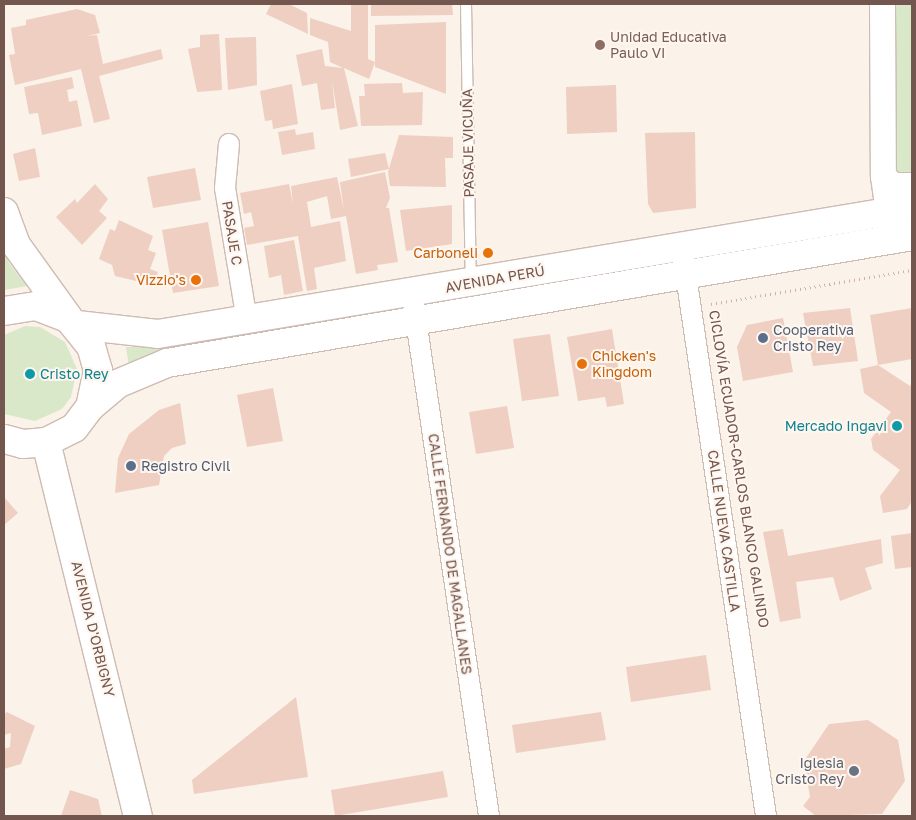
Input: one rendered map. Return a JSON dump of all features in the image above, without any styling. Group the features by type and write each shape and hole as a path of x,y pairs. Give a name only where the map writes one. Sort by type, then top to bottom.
{"main road":[{"name":"AVENIDA PERÚ","path":"90,407 117,384 167,363 414,306 471,283 899,210"},
{"path":"4,212 16,245 91,346 98,370 90,407 74,428 46,442 23,444 4,439"},
{"name":"AVENIDA PERÚ","path":"4,310 36,306 73,322 158,334 247,321 414,306 686,276 902,238"},
{"name":"AVENIDA D'ORBIGNY","path":"46,442 138,816"}],"street":[{"path":"882,4 883,176 899,210 902,238"},
{"name":"PASAJE C","path":"229,144 225,188 247,321"},
{"path":"883,176 893,185 912,185"},
{"name":"CALLE NUEVA CASTILLA","path":"682,247 766,816"},
{"name":"CALLE FERNANDO DE MAGALLANES","path":"414,306 489,816"}],"lane":[{"name":"PASAJE VICUÑA","path":"466,4 471,283"}],"path":[{"name":"CICLOVÍA ECUADOR-CARLOS BLANCO GALINDO","path":"703,305 912,270"}],"green space":[{"path":"890,4 912,4 912,172 903,175 894,172"},
{"path":"4,252 9,263 27,286 4,290"},
{"path":"645,265 646,269 464,301 463,296"},
{"path":"365,314 366,319 129,367 126,347 162,347"},
{"path":"25,326 40,327 65,342 77,369 71,397 62,409 35,421 4,414 4,335"}],"building":[{"path":"271,4 289,4 307,13 308,34 266,14"},
{"path":"351,4 368,4 368,59 356,54 375,62 369,79 344,68 358,126 340,130 332,80 335,108 321,110 317,83 302,86 296,55 322,49 325,66 343,68 330,62 328,42 310,35 310,18 351,31"},
{"path":"371,4 452,4 453,15 371,16"},
{"path":"77,9 95,15 100,33 87,36 97,35 103,64 161,49 163,59 99,76 110,119 94,123 81,69 15,85 9,55 15,54 11,28 26,25 26,20"},
{"path":"446,22 446,94 375,67 375,25"},
{"path":"219,34 222,90 197,92 188,49 200,47 200,35"},
{"path":"256,37 257,85 228,90 225,38"},
{"path":"72,77 74,88 67,90 69,102 77,100 82,126 42,135 38,113 29,114 24,87"},
{"path":"402,83 403,93 423,92 422,125 361,126 359,96 365,96 364,84"},
{"path":"292,84 298,124 273,129 272,120 265,121 260,91"},
{"path":"616,85 617,132 567,134 566,87"},
{"path":"295,129 296,135 313,132 315,149 282,155 278,132"},
{"path":"695,132 696,208 653,213 648,204 645,133"},
{"path":"399,135 453,137 453,158 445,158 446,187 390,186 388,172"},
{"path":"35,148 40,177 19,181 13,154"},
{"path":"385,153 389,169 351,177 348,159"},
{"path":"195,168 201,200 153,208 147,177"},
{"path":"385,172 390,198 386,208 389,208 398,262 377,265 378,270 356,274 346,216 331,219 327,196 307,202 311,227 340,221 346,261 314,268 317,289 307,291 298,236 247,245 244,228 254,226 251,212 244,214 240,193 289,184 293,204 291,186 337,177 344,210 340,182"},
{"path":"95,184 108,199 99,211 107,218 82,245 56,217 75,199 77,203"},
{"path":"452,205 452,244 406,251 400,210"},
{"path":"119,220 153,236 148,250 156,253 150,269 158,272 153,285 115,276 112,265 99,259 110,229 115,231"},
{"path":"208,222 219,286 173,293 162,230"},
{"path":"294,240 303,291 284,295 281,275 269,278 264,246"},
{"path":"850,308 858,361 813,366 803,313"},
{"path":"912,308 912,359 878,365 870,315"},
{"path":"783,318 793,372 743,381 737,347 747,325"},
{"path":"612,329 624,404 607,407 605,397 578,401 567,337"},
{"path":"550,334 559,396 522,401 513,339"},
{"name":"Mercado Ingavi","path":"878,365 910,386 912,383 912,501 907,509 883,513 880,496 900,470 873,450 871,439 891,412 864,393 860,369"},
{"path":"273,388 283,441 247,447 237,395"},
{"path":"180,403 186,444 172,448 164,456 159,485 115,493 118,458 129,434 159,410"},
{"path":"507,406 514,448 476,454 469,412"},
{"path":"4,497 18,513 4,525"},
{"path":"783,529 788,556 881,539 883,563 865,568 872,589 840,601 833,577 796,582 801,618 780,622 763,532"},
{"path":"912,533 912,567 895,569 891,536"},
{"path":"706,655 711,690 631,702 626,667"},
{"path":"296,697 308,777 194,794 192,780"},
{"path":"7,712 35,726 21,764 4,769 4,749 10,747 11,733 4,735 4,714"},
{"path":"601,712 606,740 516,753 512,725"},
{"name":"Iglesia Cristo Rey","path":"868,720 898,740 905,781 882,814 816,816 803,806 810,797 804,761 829,724"},
{"path":"443,771 448,797 335,816 331,790"},
{"path":"70,790 98,799 102,816 61,816"}],"place":[{"name":"Unidad Educativa Paulo VI","path":"600,45"},
{"name":"Carboneli","path":"488,253"},
{"name":"Vizzio's","path":"196,280"},
{"name":"Cooperativa Cristo Rey","path":"763,338"},
{"name":"Chicken's Kingdom","path":"582,364"},
{"name":"Cristo Rey","path":"30,374"},
{"name":"Mercado Ingavi","path":"897,426"},
{"name":"Registro Civil","path":"131,466"},
{"name":"Iglesia Cristo Rey","path":"854,771"}]}
